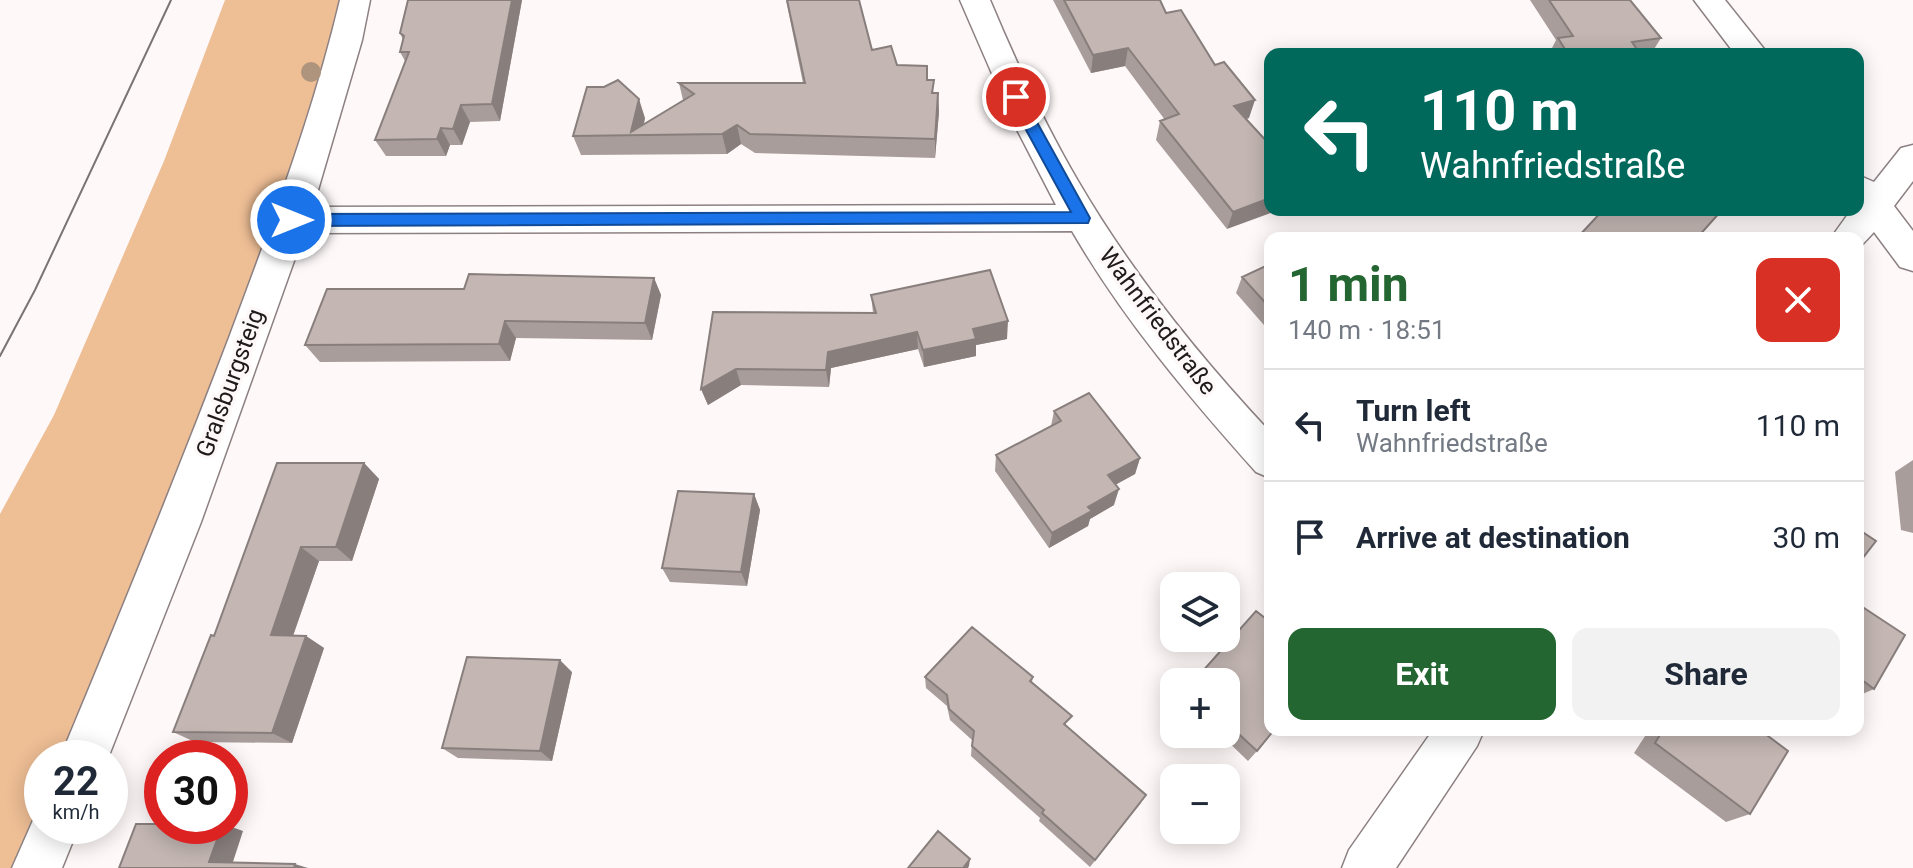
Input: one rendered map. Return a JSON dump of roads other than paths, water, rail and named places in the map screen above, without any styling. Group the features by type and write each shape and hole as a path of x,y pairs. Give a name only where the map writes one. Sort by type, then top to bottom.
{"street":[{"name":"Gralsburgsteig","path":"91,740 163,566 291,220 346,40 355,0"},
{"name":"Wahnfriedstraße","path":"975,0 1016,97 1082,218 1141,303 1229,416 1264,454"},
{"path":"1709,0 1747,48"},
{"path":"1913,157 1866,195 1913,257"},
{"path":"291,220 1082,218"},
{"path":"1367,868 1457,736"},
{"path":"37,868 47,844"}],"tram line":[{"path":"0,356 35,290 171,0"}]}
